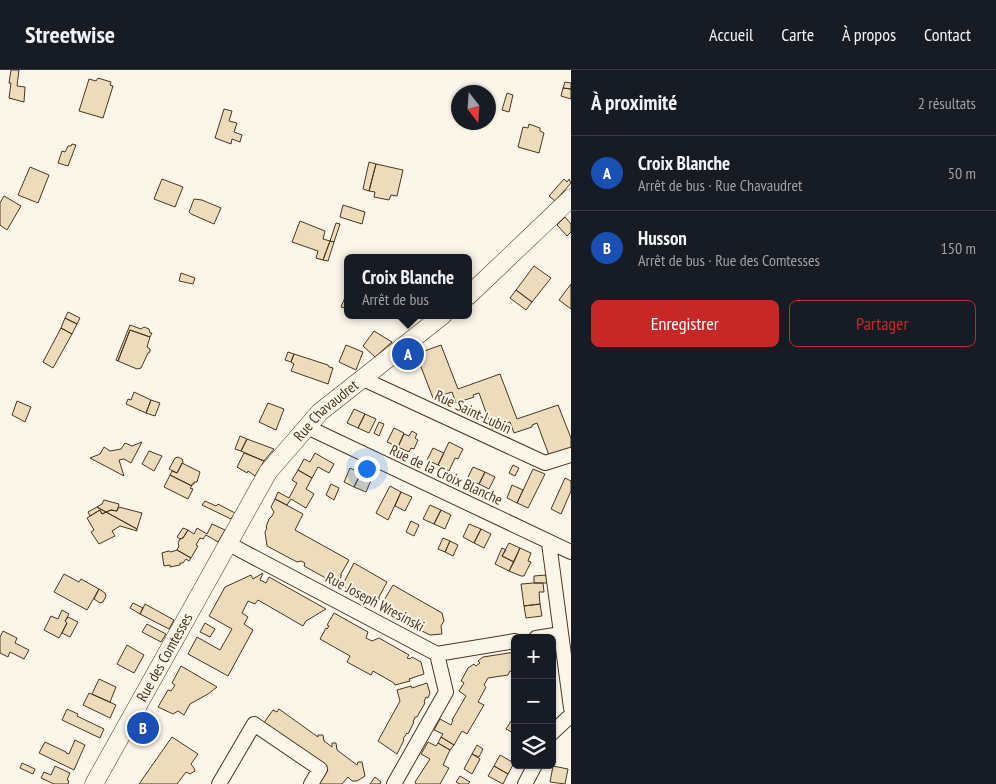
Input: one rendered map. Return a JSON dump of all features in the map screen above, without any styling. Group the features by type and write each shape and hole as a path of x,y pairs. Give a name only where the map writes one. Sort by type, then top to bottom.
{"street":[{"path":"472,292 571,198"},
{"name":"Rue Chavaudret","path":"232,536 268,472 320,412 438,319"},
{"name":"Rue Saint-Lubin","path":"363,379 545,463 571,455"},
{"name":"Rue de la Croix Blanche","path":"307,427 571,552"},
{"name":"Rue Joseph Wresinski","path":"232,536 437,654"},
{"name":"Rue des Comtesses","path":"94,784 232,536"},
{"path":"550,543 571,708"},
{"path":"556,635 561,634"},
{"path":"394,784 446,692 437,654 511,642"},
{"path":"556,729 571,715"},
{"path":"220,784 254,724 320,769 311,784"},
{"path":"525,784 533,769"}],"building":[{"path":"11,70 19,70 17,86 25,87 24,102 9,98"},
{"path":"98,78 111,82 110,85 113,86 103,118 79,111 89,79 96,81"},
{"path":"565,82 571,83 571,89 563,88"},
{"path":"563,88 571,89 571,99 561,96"},
{"path":"507,93 513,95 509,112 502,110"},
{"path":"224,109 232,111 229,121 237,123 234,132 242,135 240,142 232,139 231,144 215,138"},
{"path":"529,124 540,128 540,131 544,133 539,153 518,147 523,127 528,128"},
{"path":"76,145 68,166 58,163 62,151 65,152 68,146"},
{"path":"369,162 376,164 369,191 363,189"},
{"path":"376,164 403,170 397,196 391,195 389,200 374,197 375,192 369,191"},
{"path":"30,167 49,175 38,203 18,195"},
{"path":"162,179 183,187 175,207 154,199"},
{"path":"564,179 567,182 569,179 571,183 555,201 549,196"},
{"path":"4,196 21,206 7,230 0,225 0,203"},
{"path":"194,199 202,200 221,208 214,224 189,212"},
{"path":"343,205 365,212 362,224 340,217"},
{"path":"565,217 571,224 571,232 567,236 557,225"},
{"path":"300,221 325,231 323,239 330,241 323,260 316,258 318,251 292,242"},
{"path":"336,223 340,224 334,242 330,241"},
{"path":"330,241 334,242 328,261 323,260"},
{"path":"534,266 551,278 532,302 516,290"},
{"path":"181,273 195,278 193,284 179,281"},
{"path":"571,284 571,309 559,300"},
{"path":"516,290 532,302 526,310 510,298"},
{"path":"68,312 80,318 77,324 65,318"},
{"path":"65,318 77,324 72,334 61,328"},
{"path":"130,325 141,329 144,327 152,333 150,337 130,330 118,361 116,360"},
{"path":"61,328 72,334 53,368 43,362"},
{"path":"130,330 150,337 147,347 150,349 150,352 141,368 137,369 118,361"},
{"path":"374,331 392,342 375,357 363,346"},
{"path":"346,345 363,352 356,370 339,362"},
{"path":"441,345 458,389 500,374 517,419 558,405 571,438 571,450 550,458 537,423 532,425 532,427 514,433 510,422 492,429 479,393 473,395 474,397 456,403 452,392 433,398 416,354"},
{"path":"288,352 294,354 291,362 285,360"},
{"path":"294,354 333,368 328,384 291,371 294,364 291,362"},
{"path":"134,392 151,400 146,413 126,404 128,399 131,400"},
{"path":"151,400 160,403 155,416 146,413"},
{"path":"17,401 31,407 25,422 12,415"},
{"path":"268,403 284,409 276,430 259,422"},
{"path":"354,409 365,414 358,428 347,423"},
{"path":"365,414 376,419 369,433 358,428"},
{"path":"379,422 384,424 379,436 374,433"},
{"path":"394,428 404,433 398,447 387,442"},
{"path":"412,431 417,434 415,438 418,440 414,449 411,448 409,452 398,447 404,434 409,436"},
{"path":"240,436 247,439 241,451 235,449"},
{"path":"247,439 274,449 264,461 241,451"},
{"path":"142,442 131,463 124,459 119,460 124,476 90,458 100,454 104,447 110,451 121,449 125,443 132,446"},
{"path":"449,442 463,449 458,459 455,458 449,471 438,465"},
{"path":"433,448 444,453 438,465 427,460"},
{"path":"149,451 162,456 154,471 142,464"},
{"path":"244,453 264,461 255,476 237,467"},
{"path":"315,453 334,464 329,473 318,467 312,478 298,470 304,459 310,462"},
{"path":"178,457 183,462 177,473 169,469 175,458"},
{"path":"182,463 200,472 197,482 194,482 192,486 170,475 172,471 177,473"},
{"path":"513,465 519,468 515,476 509,473"},
{"path":"473,467 485,472 479,484 467,479"},
{"path":"350,468 361,473 354,487 344,482"},
{"path":"533,469 545,474 528,508 517,503"},
{"path":"298,470 312,478 306,489 314,494 306,508 291,499 287,505 275,499 278,492 289,498 297,483 292,480"},
{"path":"485,472 495,477 489,489 479,484"},
{"path":"361,473 372,478 366,492 354,487"},
{"path":"170,475 192,486 190,488 193,489 188,499 164,487"},
{"path":"565,478 571,481 571,491 561,514 551,509"},
{"path":"331,484 339,488 334,500 326,495"},
{"path":"512,485 523,490 517,503 507,498"},
{"path":"390,486 401,492 388,520 376,513"},
{"path":"401,492 412,497 405,511 395,506"},
{"path":"275,499 303,514 295,530 349,560 339,580 331,581 304,566 305,563 297,562 267,546 265,532 269,519 274,512 271,507"},
{"path":"104,500 119,504 117,511 111,510 106,512 97,507"},
{"path":"205,501 216,506 218,504 235,513 231,519 202,505"},
{"path":"430,505 441,510 434,524 423,519"},
{"path":"97,507 106,512 102,514 100,510 90,516 88,512"},
{"path":"119,507 142,513 137,529 106,512 111,510 117,511"},
{"path":"100,510 102,514 106,512 137,529 137,531 120,526 112,531 115,536 99,544 91,532 94,530 87,518"},
{"path":"441,510 451,515 445,529 434,524"},
{"path":"411,521 419,525 414,536 406,532"},
{"path":"212,524 225,530 218,542 206,535 203,539 200,538 191,558 177,550 180,539 183,538 188,530 194,534 197,528 207,534"},
{"path":"469,524 481,529 474,543 463,537"},
{"path":"183,528 188,530 183,538 180,539 177,537"},
{"path":"481,529 491,534 484,548 474,543"},
{"path":"443,538 450,541 445,552 438,549"},
{"path":"450,541 458,545 453,556 445,552"},
{"path":"509,543 520,548 514,562 502,556"},
{"path":"502,548 506,550 502,556 514,562 509,571 495,564"},
{"path":"520,548 531,553 528,561 531,562 524,576 509,571"},
{"path":"177,550 191,558 189,561 186,559 180,565 164,566 162,553"},
{"path":"354,563 387,582 379,600 376,602 369,601 342,586"},
{"path":"263,573 260,580 266,583 269,577 326,609 306,621 303,626 258,600 255,604 248,601 242,613 248,617 244,624 253,630 228,676 188,654 197,637 220,650 232,629 209,616 225,587 251,575 253,579"},
{"path":"64,574 79,582 81,579 99,589 87,610 54,592"},
{"path":"546,575 547,583 534,583 534,576"},
{"path":"543,583 544,592 539,592 540,604 524,606 521,584"},
{"path":"393,585 442,613 444,621 441,626 442,634 430,635 418,629 421,623 417,621 407,623 380,607"},
{"path":"99,589 106,596 103,602 100,603 94,599"},
{"path":"133,603 143,608 140,614 130,608"},
{"path":"145,604 174,620 169,629 140,614"},
{"path":"540,604 542,616 526,618 524,606"},
{"path":"62,610 69,614 65,621 67,623 59,638 44,630 51,616 58,619"},
{"path":"334,613 368,632 366,638 372,641 379,638 409,655 407,658 410,659 412,657 421,662 424,674 409,679 410,681 395,685 373,671 371,675 347,662 350,656 320,639 329,626 327,625"},
{"path":"68,617 78,622 70,637 62,633"},
{"path":"205,623 215,629 210,637 200,632"},
{"path":"147,624 166,634 161,642 142,632"},
{"path":"3,631 17,638 15,643 29,650 24,659 10,652 8,657 0,653 0,637"},
{"path":"127,645 144,655 134,673 117,664"},
{"path":"511,653 511,671 508,675 488,678 484,685 486,687 478,702 484,705 467,734 462,731 454,745 441,737 443,734 434,730 440,719 451,725 466,696 459,691 464,683 461,681 468,668 474,664 476,666 483,657"},
{"path":"181,666 217,687 190,704 184,715 178,711 173,714 158,707 168,690 171,691 175,685 172,683"},
{"path":"99,679 116,687 110,702 92,694"},
{"path":"427,683 430,693 428,698 426,697 425,703 417,717 415,717 397,754 378,741 400,701 397,690"},
{"path":"89,693 116,705 110,718 83,705"},
{"path":"67,709 104,729 100,738 62,720"},
{"path":"279,709 318,737 318,735 323,735 324,741 332,747 332,743 336,743 337,750 357,765 358,762 362,762 365,776 357,781 352,781 348,777 342,784 319,784 328,770 263,724 273,710 277,712"},
{"path":"511,721 511,732 506,729"},
{"path":"172,737 198,754 191,764 195,771 190,774 186,772 177,784 139,784"},
{"path":"441,737 454,745 450,750 438,743"},
{"path":"75,740 85,745 74,770 39,753 45,742 69,754"},
{"path":"428,742 436,746 438,743 450,750 443,765 449,768 440,784 416,784 415,782 430,759 421,754"},
{"path":"477,745 483,749 479,757 472,754"},
{"path":"472,754 480,759 472,774 464,769"},
{"path":"500,755 511,761 511,768 508,774 494,766"},
{"path":"22,763 35,769 33,774 20,768"},
{"path":"55,766 70,773 67,780 69,781 68,784 54,784 41,778 44,772 51,775"},
{"path":"494,766 508,774 503,784 488,776"},
{"path":"556,767 568,769 565,784 550,782 552,769 556,769"},
{"path":"460,776 470,782 468,784 460,784 456,782"},
{"path":"375,777 381,782 380,784 370,784"}],"place":[{"name":"Croix Blanche","path":"408,354"},
{"name":"Husson","path":"143,728"}]}
